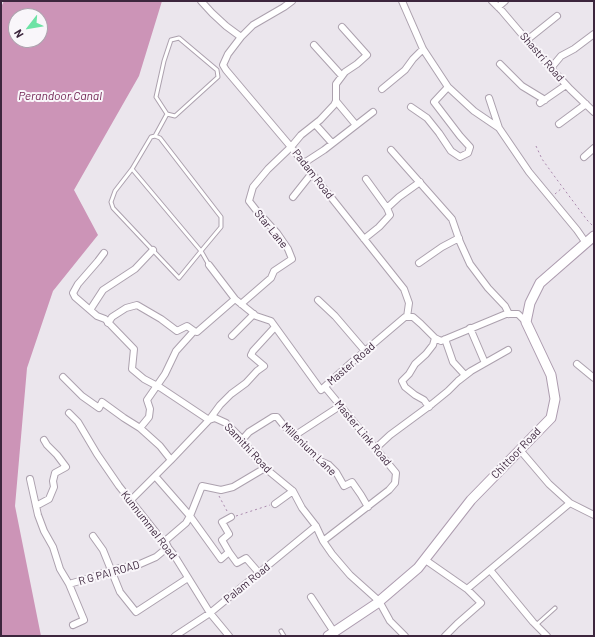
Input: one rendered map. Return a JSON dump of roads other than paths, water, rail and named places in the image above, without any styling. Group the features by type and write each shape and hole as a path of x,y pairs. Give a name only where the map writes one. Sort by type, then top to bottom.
{"main road":[{"path":"526,322 530,303 540,284 594,236"},
{"name":"Chittoor Road","path":"331,634 379,601 418,568 471,500 551,418 555,399 551,375 526,322"}],"street":[{"path":"201,1 226,26 241,37"},
{"name":"Padam Road","path":"292,1 253,25 241,37 228,54 223,65 304,163 404,289 409,303 407,317"},
{"path":"402,1 424,49 448,87 474,111 499,128"},
{"name":"Shastri Road","path":"492,1 566,85 594,112"},
{"path":"498,7 505,1"},
{"path":"527,40 557,16"},
{"path":"342,26 366,55 357,64 345,72 336,84 336,101 356,125"},
{"path":"551,68 561,56 574,49 594,34"},
{"path":"314,45 342,76"},
{"path":"382,90 405,70 413,59 424,49"},
{"path":"500,64 522,86 542,102 566,85"},
{"path":"411,107 427,118 440,133 451,151 460,156 468,153 470,147 434,102 448,87"},
{"path":"489,98 499,128 529,172 586,243"},
{"path":"291,147 301,135 320,120 336,101"},
{"path":"559,124 586,104"},
{"path":"304,163 324,150 373,112"},
{"path":"315,124 332,144"},
{"name":"Star Lane","path":"241,304 271,278 274,271 292,259 288,249 277,233 249,201 253,187 268,168 291,147"},
{"path":"584,157 594,148"},
{"path":"391,150 452,219 470,264 488,288 505,306 509,314"},
{"path":"293,197 312,173"},
{"path":"364,239 379,227 390,214 366,179"},
{"path":"387,208 399,197 420,182"},
{"path":"419,263 442,247 459,238"},
{"path":"90,310 103,290 135,269 153,250"},
{"path":"104,253 78,284 73,293 74,297 97,316 104,319 134,349 132,369 144,379 209,420 220,405 231,394 264,366 251,355 275,327"},
{"name":"Master Road","path":"209,265 235,299 256,316 271,321 321,390 405,317 407,317"},
{"path":"108,323 112,317 126,308 137,305 162,319 177,331 187,326 198,332 235,299"},
{"path":"318,300 335,316 365,351"},
{"path":"232,336 254,314"},
{"path":"407,317 413,317 435,338 441,340 506,314 518,314 526,322"},
{"path":"470,328 485,363"},
{"path":"140,428 149,417 150,409 147,400 173,360 176,351 194,330"},
{"path":"429,407 424,400 405,387 402,381 409,374 415,364 426,354 435,338"},
{"path":"445,339 453,362 465,375"},
{"path":"376,448 390,435 429,407 465,375 508,350"},
{"path":"577,364 594,378"},
{"path":"63,377 82,396 99,408 102,402 140,428 160,446 171,460"},
{"name":"Master Link Road","path":"323,542 389,490 395,483 396,473 325,387"},
{"path":"294,436 340,406"},
{"name":"Kunnummel Road","path":"69,413 78,422 97,454 130,501 174,555 210,613 229,636"},
{"name":"Millenium Lane","path":"242,440 249,432 273,417 277,417 320,461 329,465 336,472 344,486 352,482 368,506"},
{"name":"Samithi Road","path":"130,501 209,420 215,418 226,423 242,440 255,458 293,491 302,508 316,526 323,542 332,554 350,575 379,601 390,620 405,636"},
{"path":"36,506 49,499 54,487 53,481 55,473 66,467 46,445 44,440"},
{"path":"520,450 549,484 570,503 594,515"},
{"path":"168,548 165,541 186,523 202,486 221,490 233,486 266,468"},
{"path":"155,476 190,516 221,559 229,552"},
{"name":"R G PAI ROAD","path":"30,479 38,515 44,532 53,546 60,569 69,584 111,570 140,564 156,557 168,548"},
{"path":"275,504 293,491"},
{"path":"467,589 570,503"},
{"path":"231,517 222,522 229,534 222,540 238,563 246,558 259,573"},
{"name":"Palam Road","path":"175,636 210,613 316,526"},
{"path":"93,536 102,550 120,592 136,612 188,578"},
{"path":"424,560 467,589 481,603 445,636"},
{"path":"490,570 547,636"},
{"path":"69,584 84,620 73,625"},
{"path":"311,597 331,634"}],"lane":[{"path":"180,38 216,70 218,77 175,116 167,114 156,96 164,61 171,40 180,38"},
{"path":"155,136 160,138 220,217 221,227 179,278 113,208 111,202 115,191 132,169 151,138 155,136 167,114"},
{"path":"132,169 201,252 209,265"},
{"path":"536,625 555,608"},
{"path":"281,631 284,636"}],"water":[{"name":"Perandoor Canal","path":"4,1 162,1 139,76 74,190 98,235 53,291 27,368 15,506 41,636 1,636 1,7"}]}
